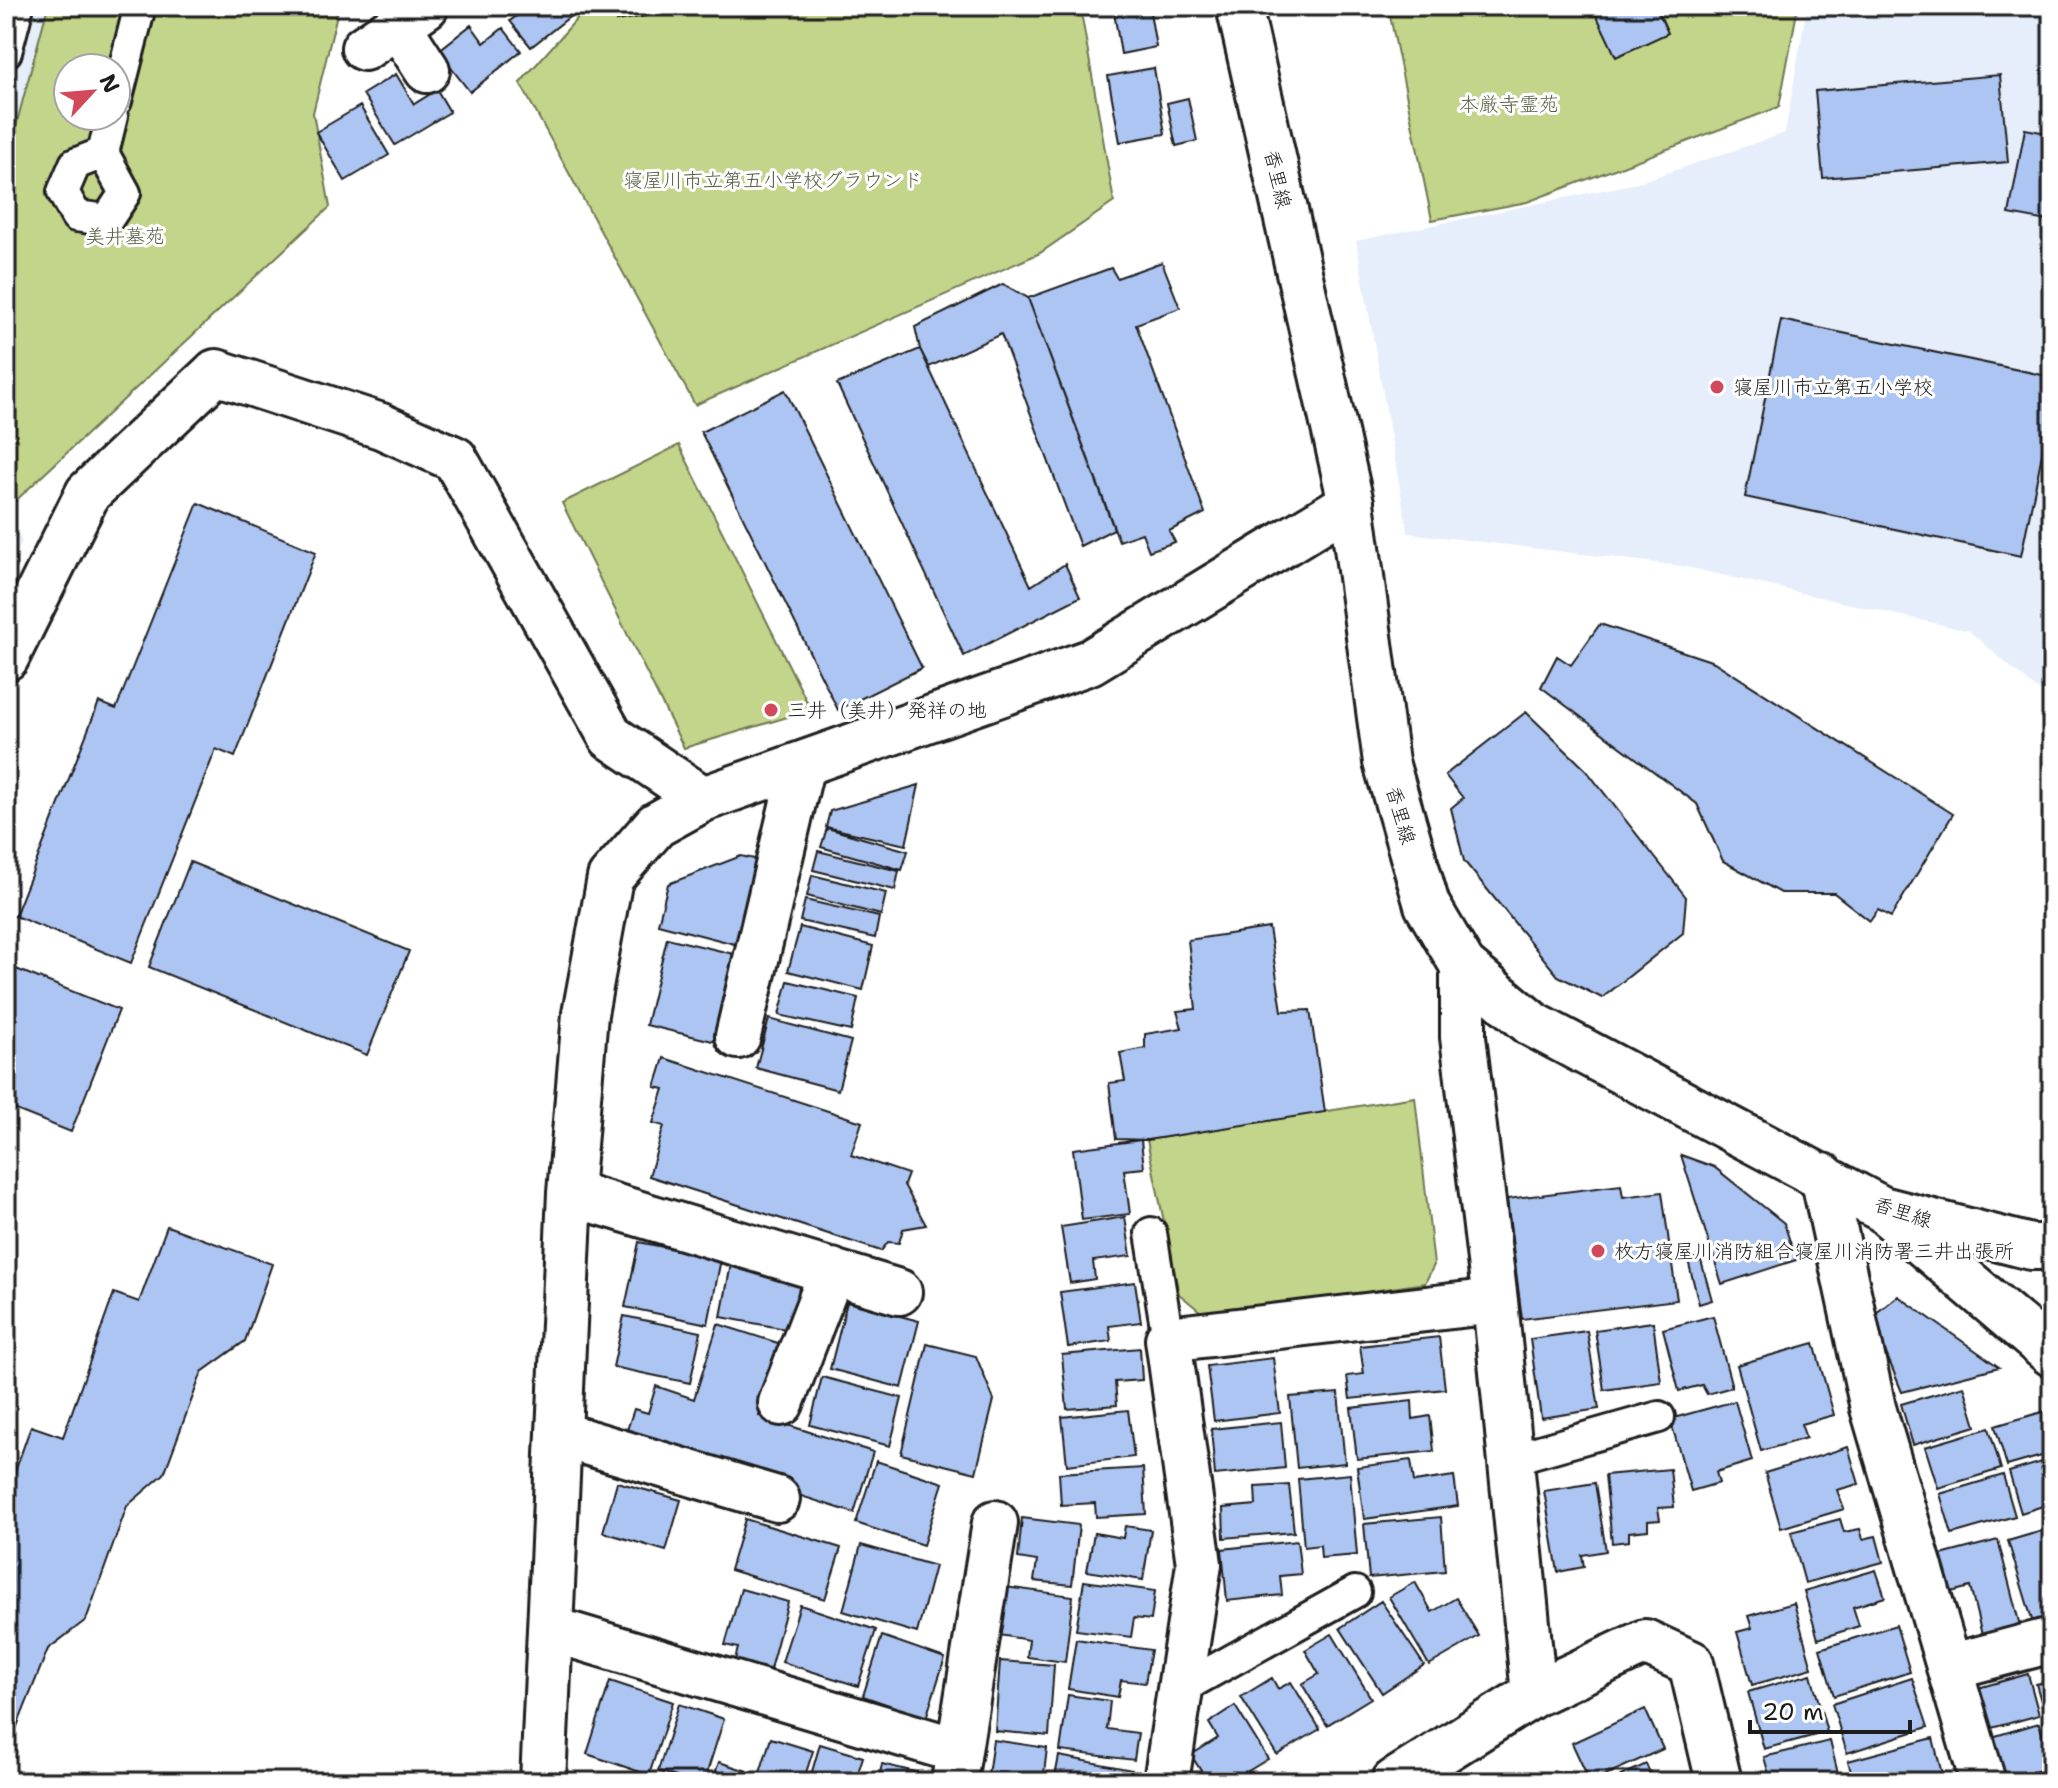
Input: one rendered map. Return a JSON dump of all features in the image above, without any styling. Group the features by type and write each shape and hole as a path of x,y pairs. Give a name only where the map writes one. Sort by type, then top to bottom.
{"street":[{"name":"香里線","path":"1239,6 1351,503 1386,762 1427,905 1463,966 1532,1024 1882,1209 2031,1247 2052,1247"},
{"path":"396,27 427,70"},
{"path":"6,658 88,493 216,372 381,426 455,459 611,737 703,799"},
{"path":"543,1782 570,1193 585,1014 610,878 656,825 703,799 1090,662 1351,503"},
{"path":"738,1036 802,764"},
{"path":"1463,966 1463,1037 1495,1301 1534,1694"},
{"path":"1823,1176 1873,1408 1983,1782"},
{"path":"570,1193 899,1292"},
{"path":"1882,1209 2052,1354"},
{"path":"781,1403 832,1271"},
{"path":"1166,1782 1199,1564 1168,1339 1495,1301"},
{"path":"559,1434 777,1499"},
{"path":"551,1629 957,1767 995,1523"},
{"path":"1949,1667 2052,1640"},
{"path":"1394,1782 1534,1694 1645,1642 1691,1663 1719,1782"}],"lane":[{"path":"6,52 18,6"},
{"path":"128,52 140,6"},
{"path":"103,153 108,132"},
{"path":"1151,1233 1168,1339"},
{"path":"1511,1459 1659,1417"},
{"path":"1180,1689 1355,1592"}],"shaded area":[{"path":"6,6 48,6 6,163"},
{"name":"寝屋川市立第五小学校","path":"1807,6 2052,6 2052,692 2036,689 1969,631 1682,566 1408,533 1356,241 1637,183 1785,133"},
{"path":"6,504 22,542 6,574"}],"green space":[{"name":"美井墓苑","path":"48,6 339,6 313,113 330,207 10,506 6,504 6,163"},
{"name":"寝屋川市立第五小学校グラウンド","path":"588,6 1080,6 1114,202 1040,253 695,405 520,83"},
{"name":"本厳寺霊苑","path":"1388,6 1798,6 1779,107 1527,202 1432,220"},
{"path":"679,445 811,710 684,748 562,503"},
{"path":"1415,1097 1434,1265 1425,1283 1206,1316 1179,1294 1147,1140"}],"building":[{"path":"529,6 567,6 573,14 531,47 510,21"},
{"path":"614,6 645,6 646,16 616,21"},
{"path":"1113,6 1149,6 1156,47 1121,54"},
{"path":"1592,6 1656,6 1668,33 1616,57"},
{"path":"471,25 484,43 503,28 521,51 470,92 438,51"},
{"path":"1154,68 1165,134 1120,142 1108,76"},
{"path":"396,74 414,104 437,90 450,112 395,145 363,94"},
{"path":"2000,75 2008,162 1823,178 1815,91"},
{"path":"1188,98 1197,141 1176,146 1167,103"},
{"path":"360,106 389,155 345,181 316,132"},
{"path":"2025,129 2052,134 2052,222 2009,214"},
{"path":"1162,262 1180,308 1136,324 1205,513 1169,531 1175,542 1149,551 1142,533 1119,541 1028,298 1111,268 1117,278"},
{"path":"1003,284 1028,298 1114,529 1080,546 1001,334 929,367 920,349 915,327"},
{"path":"1781,320 2052,377 2052,406 2021,556 1745,497"},
{"path":"920,349 1031,586 1065,564 1080,597 964,656 837,384"},
{"path":"785,390 922,668 838,710 701,432"},
{"path":"198,503 316,552 235,757 216,749 131,963 15,916 99,702 116,709"},
{"path":"1600,624 1714,662 1953,814 1891,917 1878,910 1870,921 1834,893 1781,893 1723,861 1697,804 1541,687 1557,656 1571,665"},
{"path":"1526,712 1586,770 1686,897 1683,933 1602,998 1558,976 1464,861 1451,808 1463,798 1445,775"},
{"path":"919,785 906,845 826,827 830,811"},
{"path":"827,828 908,851 902,870 821,847"},
{"path":"818,851 899,871 895,890 813,870"},
{"path":"741,856 768,862 746,947 658,924 668,884"},
{"path":"190,862 409,951 367,1055 149,967"},
{"path":"812,875 886,893 881,915 807,896"},
{"path":"805,900 879,917 875,938 800,921"},
{"path":"800,927 873,946 863,990 788,971"},
{"path":"1269,928 1282,1011 1310,1010 1325,1112 1147,1140 1116,1139 1109,1083 1125,1081 1120,1053 1145,1048 1145,1034 1182,1028 1177,1011 1196,1009 1188,940"},
{"path":"667,938 742,956 721,1043 646,1025"},
{"path":"6,965 119,1010 71,1132 6,1106"},
{"path":"788,981 858,998 851,1031 779,1015"},
{"path":"769,1019 851,1041 838,1090 756,1068"},
{"path":"664,1058 862,1122 851,1155 908,1174 904,1185 926,1225 903,1229 899,1243 888,1242 881,1251 649,1176 664,1126 653,1123 664,1089 655,1087"},
{"path":"1141,1140 1144,1168 1124,1170 1130,1214 1082,1220 1073,1149"},
{"path":"1681,1155 1714,1167 1784,1223 1796,1260 1722,1284"},
{"path":"1621,1185 1623,1197 1662,1192 1677,1300 1522,1319 1507,1199"},
{"path":"1125,1217 1131,1256 1093,1261 1095,1279 1070,1283 1061,1227"},
{"path":"167,1226 272,1264 245,1341 202,1372 164,1474 127,1506 86,1620 48,1649 6,1754 6,1497 31,1426 63,1437 114,1293 139,1302"},
{"path":"639,1242 721,1259 708,1324 625,1307"},
{"path":"1700,1257 1712,1300 1699,1304 1688,1260"},
{"path":"731,1264 801,1277 791,1330 721,1317"},
{"path":"1135,1282 1141,1322 1109,1326 1111,1341 1068,1347 1060,1292"},
{"path":"1898,1296 1999,1367 1902,1392 1871,1317"},
{"path":"847,1302 919,1321 902,1388 830,1369"},
{"path":"624,1316 701,1332 690,1383 613,1367"},
{"path":"1713,1316 1732,1387 1707,1394 1702,1385 1679,1391 1663,1329"},
{"path":"1653,1322 1661,1382 1604,1390 1595,1330"},
{"path":"718,1324 781,1344 759,1416 873,1452 854,1513 624,1439 634,1409 648,1413 656,1386 694,1399"},
{"path":"1587,1331 1599,1409 1541,1418 1530,1339"},
{"path":"1439,1337 1445,1389 1350,1399 1347,1376 1364,1374 1360,1346"},
{"path":"1814,1343 1834,1415 1801,1424 1806,1438 1761,1451 1737,1365"},
{"path":"927,1344 976,1356 994,1400 976,1473 901,1454"},
{"path":"1140,1348 1142,1380 1115,1382 1117,1405 1067,1409 1062,1355"},
{"path":"1273,1358 1280,1413 1214,1421 1207,1366"},
{"path":"822,1377 902,1398 890,1446 810,1425"},
{"path":"1964,1386 1976,1426 1913,1445 1901,1404"},
{"path":"1338,1393 1345,1463 1297,1468 1290,1397"},
{"path":"1412,1401 1413,1419 1430,1416 1434,1451 1357,1459 1351,1408"},
{"path":"1735,1401 1752,1461 1716,1472 1719,1483 1691,1491 1670,1419"},
{"path":"2052,1409 2052,1453 2007,1466 1995,1426"},
{"path":"1128,1410 1134,1457 1067,1465 1062,1417"},
{"path":"1281,1422 1285,1468 1215,1475 1211,1429"},
{"path":"1989,1428 2001,1469 1938,1488 1925,1447"},
{"path":"1848,1447 1859,1484 1837,1490 1844,1509 1781,1528 1765,1473"},
{"path":"2052,1459 2052,1503 2021,1513 2009,1472"},
{"path":"1411,1460 1414,1482 1454,1476 1458,1506 1364,1519 1357,1467"},
{"path":"876,1461 943,1483 923,1545 856,1523"},
{"path":"1143,1468 1146,1514 1096,1517 1095,1503 1061,1505 1059,1473"},
{"path":"1670,1469 1674,1507 1658,1508 1660,1520 1648,1521 1648,1530 1629,1532 1629,1541 1612,1543 1605,1475"},
{"path":"1350,1474 1357,1555 1321,1558 1320,1545 1304,1547 1298,1479"},
{"path":"2003,1475 2015,1516 1952,1534 1940,1494"},
{"path":"617,1482 681,1500 666,1551 603,1532"},
{"path":"1595,1483 1606,1551 1582,1555 1584,1567 1558,1572 1544,1491"},
{"path":"1289,1485 1294,1532 1224,1538 1223,1508 1256,1505 1255,1487"},
{"path":"1441,1517 1445,1571 1369,1578 1364,1524"},
{"path":"1022,1518 1079,1525 1072,1585 1034,1581 1037,1561 1018,1558"},
{"path":"745,1519 841,1548 825,1599 730,1570"},
{"path":"1840,1519 1844,1532 1860,1529 1863,1539 1876,1536 1883,1562 1805,1583 1791,1532"},
{"path":"1125,1526 1151,1530 1143,1580 1087,1571 1094,1533 1123,1538"},
{"path":"2052,1528 2052,1617 2033,1623 2008,1541"},
{"path":"1998,1540 2020,1626 1982,1635 1970,1587 1951,1592 1941,1555"},
{"path":"1297,1541 1301,1574 1280,1576 1282,1595 1227,1601 1222,1549"},
{"path":"861,1545 935,1566 917,1633 843,1611"},
{"path":"1876,1570 1885,1597 1853,1607 1859,1626 1818,1639 1804,1591"},
{"path":"1084,1581 1155,1591 1151,1620 1134,1618 1131,1637 1076,1630"},
{"path":"1415,1582 1432,1612 1456,1598 1479,1636 1429,1665 1389,1597"},
{"path":"1005,1587 1073,1596 1065,1662 1027,1657 1029,1640 999,1635"},
{"path":"741,1589 788,1602 769,1673 734,1663 738,1648 725,1645"},
{"path":"1381,1601 1424,1665 1382,1693 1340,1628"},
{"path":"1794,1603 1812,1668 1752,1685 1737,1632 1752,1628 1748,1616"},
{"path":"800,1605 876,1630 858,1686 782,1662"},
{"path":"1896,1625 1910,1672 1834,1696 1820,1649"},
{"path":"1332,1634 1371,1698 1327,1725 1302,1684 1319,1674 1305,1650"},
{"path":"882,1636 945,1658 926,1718 863,1696"},
{"path":"1076,1639 1151,1650 1145,1683 1121,1680 1118,1697 1068,1689"},
{"path":"1000,1661 1054,1665 1049,1736 995,1731"},
{"path":"1811,1674 1827,1732 1764,1749 1748,1692"},
{"path":"2028,1674 2039,1715 1988,1729 1978,1688"},
{"path":"1272,1678 1278,1689 1291,1682 1320,1729 1277,1755 1241,1697"},
{"path":"1912,1678 1928,1727 1847,1753 1832,1704"},
{"path":"2052,1680 2052,1739 2036,1684"},
{"path":"610,1681 673,1702 649,1775 587,1754"},
{"path":"1068,1695 1110,1701 1107,1729 1138,1733 1134,1760 1060,1751"},
{"path":"679,1704 724,1719 704,1782 692,1782 658,1771"},
{"path":"1235,1706 1268,1759 1230,1782 1208,1782 1191,1755 1218,1738 1209,1723"},
{"path":"1645,1709 1663,1749 1590,1782 1572,1743"},
{"path":"2039,1723 2052,1767 2005,1780 1992,1737"},
{"path":"771,1738 813,1751 803,1782 757,1782"},
{"path":"1933,1738 1943,1778 1930,1782 1854,1782 1848,1761"},
{"path":"993,1740 1047,1748 1043,1782 987,1782"},
{"path":"1830,1741 1840,1782 1771,1782 1764,1757"},
{"path":"820,1744 863,1757 855,1782 809,1782"},
{"path":"1059,1756 1132,1770 1130,1782 1054,1782"},
{"path":"719,1762 747,1771 743,1782 712,1782"},
{"path":"882,1764 927,1775 932,1782 878,1782"},
{"path":"1646,1764 1654,1782 1609,1782"}],"place":[{"name":"寝屋川市立第五小学校","path":"1717,387"},
{"name":"三井（美井）発祥の地","path":"771,710"},
{"name":"枚方寝屋川消防組合寝屋川消防署三井出張所","path":"1598,1251"}]}
